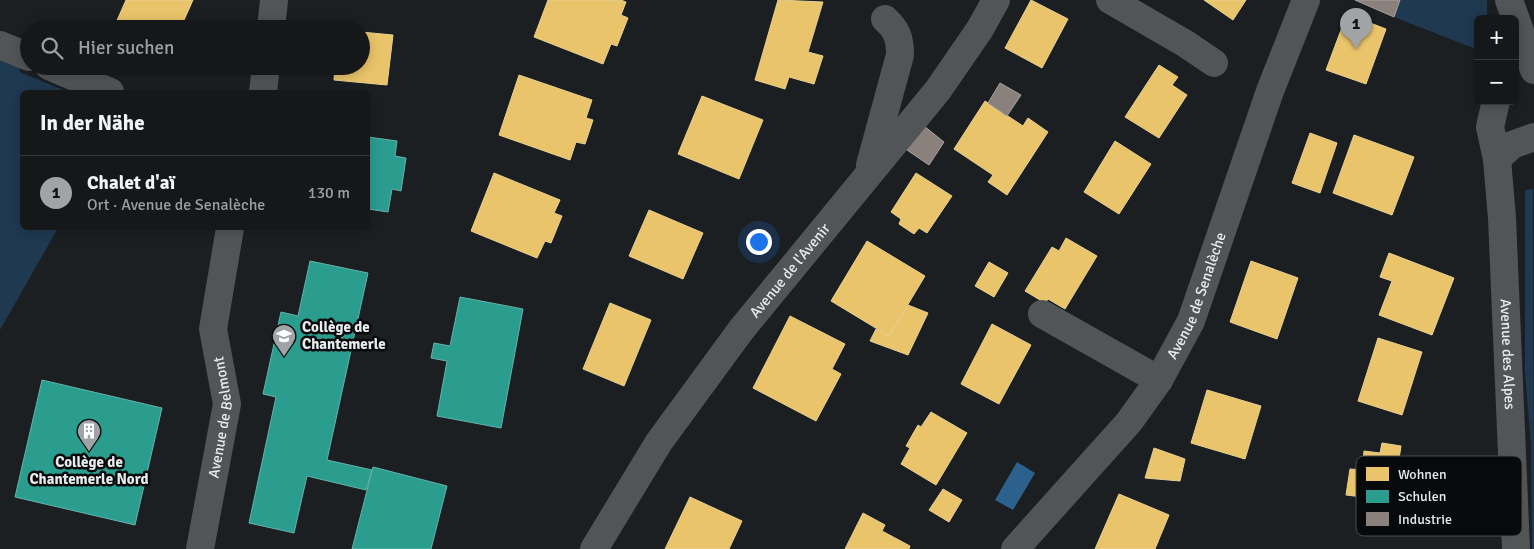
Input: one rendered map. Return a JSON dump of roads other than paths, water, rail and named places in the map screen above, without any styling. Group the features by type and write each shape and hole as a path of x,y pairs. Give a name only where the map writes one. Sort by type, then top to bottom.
{"street":[{"path":"271,20 274,0"},
{"name":"Avenue de l'Avenir","path":"594,549 665,434 741,330 938,90 980,29 996,0"},
{"path":"1110,0 1186,44 1214,63"},
{"name":"Avenue de Senalèche","path":"1015,549 1129,422 1159,380 1190,321 1270,91 1306,0"},
{"path":"1510,0 1520,49 1534,70"},
{"path":"868,174 900,55 896,29 885,19"},
{"path":"0,45 20,53"},
{"path":"70,75 105,90"},
{"path":"264,90 265,75"},
{"name":"Avenue des Alpes","path":"1495,105 1490,127 1497,159 1502,218 1512,456"},
{"path":"1497,159 1512,145 1534,137"},
{"name":"Avenue de Belmont","path":"200,549 227,404 213,330 230,230"},
{"path":"1042,314 1159,380"},
{"name":"Avenue des Alpes","path":"1515,536 1516,549"}],"place":[{"name":"Chalet d'aï","path":"1356,49"},
{"name":"Collège de Chantemerle","path":"284,357"},
{"name":"Collège de Chantemerle Nord","path":"89,452"}]}
